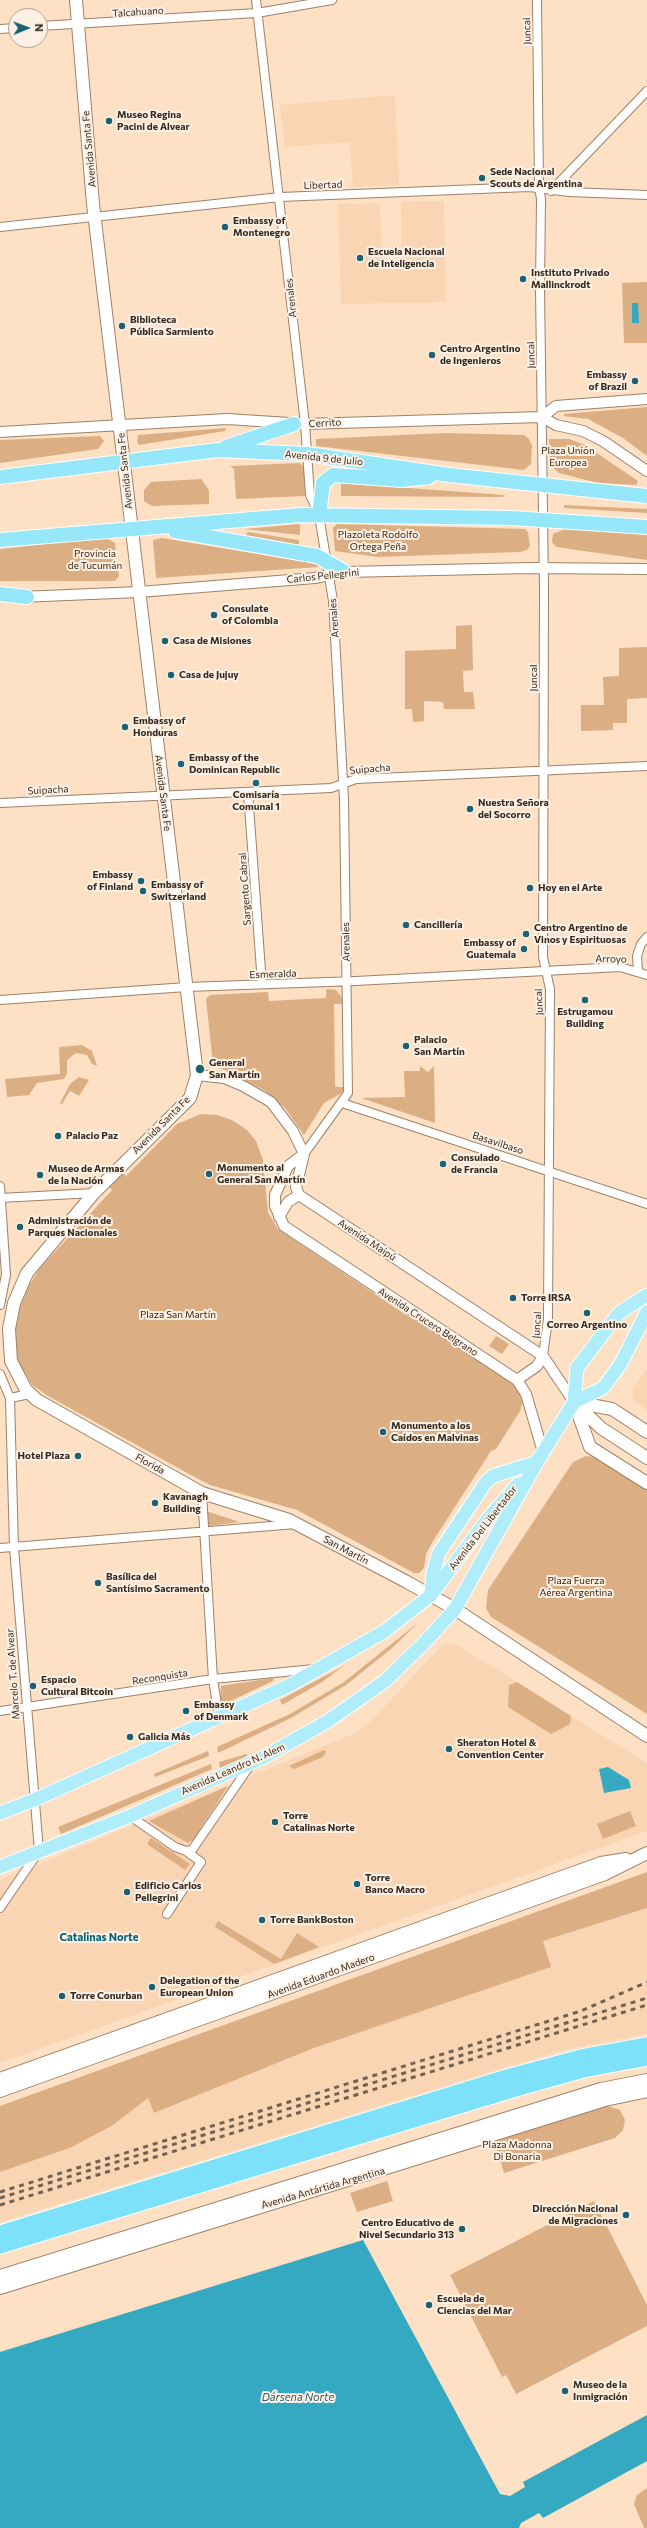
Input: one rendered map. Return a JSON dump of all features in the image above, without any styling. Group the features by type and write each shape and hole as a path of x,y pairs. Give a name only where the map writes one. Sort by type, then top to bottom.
{"highway":[{"path":"218,450 299,424"},
{"name":"Avenida 9 de Julio","path":"0,477 124,463 218,450 307,454 449,475 647,496"},
{"path":"319,515 323,483 333,475 402,480 449,475"},
{"path":"0,540 131,528 155,528 319,515 543,519 647,527"},
{"path":"155,528 317,556 344,572"},
{"path":"0,594 26,597"},
{"path":"0,2233 507,2076 581,2057 647,2045"},
{"path":"0,2246 512,2090 583,2070 647,2058"}],"main road":[{"name":"Avenida Santa Fe","path":"30,1394 16,1372 10,1355 9,1329 14,1303 32,1266 94,1193 190,1098 197,1075 188,987 131,528 95,218 76,0"},
{"name":"Avenida Del Libertador","path":"455,1609 540,1457 574,1402 578,1368 589,1350 619,1314 647,1295"},
{"path":"574,1402 603,1388 620,1365 647,1312"},
{"name":"Florida","path":"30,1394 202,1493 297,1524"},
{"path":"574,1402 612,1409 647,1432"},
{"path":"574,1402 601,1428 647,1458"},
{"path":"574,1402 590,1447 647,1483"},
{"name":"Avenida Del Libertador","path":"431,1595 488,1520 540,1457"},
{"path":"0,1813 34,1800 219,1717 323,1668 385,1631 431,1595 433,1573 439,1553 486,1482 493,1476 540,1457"},
{"name":"San Martín","path":"297,1524 455,1609 647,1736"},
{"name":"Avenida Leandro N. Alem","path":"0,1867 130,1816 252,1762 313,1730 373,1690 419,1648 455,1609"},
{"name":"Avenida Eduardo Madero","path":"0,2079 601,1863 643,1854"},
{"name":"Avenida Eduardo Madero","path":"0,2091 605,1874 643,1854"},
{"name":"Avenida Antártida Argentina","path":"0,2276 593,2091 647,2080"},
{"name":"Avenida Antártida Argentina","path":"0,2288 605,2100 647,2091"}],"street":[{"name":"Arenales","path":"256,0 280,197 299,424 307,454 310,495 319,515 333,601 342,782 346,982 348,1093 304,1154 288,1166 278,1186 275,1206 279,1217"},
{"name":"Talcahuano","path":"48,26 257,13 332,0"},
{"name":"Juncal","path":"537,0 539,187 541,199 544,568 545,771 543,957 550,989 548,1313 543,1356"},
{"path":"541,199 553,189 647,91"},
{"name":"Libertad","path":"0,227 280,197 539,187 647,195"},
{"path":"647,399 556,406 542,417 556,425 583,431 603,441 647,471"},
{"name":"Cerrito","path":"0,432 226,419 299,424 542,417"},
{"name":"Carlos Pellegrini","path":"0,599 139,592 329,577 344,572 544,568 647,570"},
{"name":"Suipacha","path":"0,803 331,788 342,782 356,779 647,766"},
{"name":"Sargento Cabral","path":"248,792 262,984"},
{"name":"Arroyo","path":"546,970 620,967 638,971 637,956 641,944 647,937"},
{"name":"Esmeralda","path":"0,1000 188,987 346,982 546,970"},
{"path":"638,971 647,975"},
{"path":"197,1075 224,1078 243,1086 271,1102 293,1131 304,1154 296,1187 299,1196 288,1202 279,1217"},
{"name":"Basavilbaso","path":"342,1103 549,1170 647,1204"},
{"path":"0,1186 6,1274 0,1305"},
{"path":"0,1198 94,1193"},
{"name":"Avenida Maipú","path":"299,1196 543,1356 574,1402"},
{"name":"Avenida Crucero Belgrano","path":"279,1217 288,1230 517,1380 526,1394 540,1457"},
{"path":"517,1380 537,1366 543,1356"},
{"name":"Marcelo T. de Alvear","path":"0,1374 10,1398 14,1548 39,1851"},
{"path":"10,1398 30,1394"},
{"path":"202,1493 213,1679 219,1717"},
{"path":"0,1548 204,1533 297,1524"},
{"name":"Reconquista","path":"0,1711 213,1679 323,1668"},
{"path":"186,1851 192,1850 197,1845 252,1762"},
{"path":"130,1816 175,1847 186,1851 201,1862 167,1914"},
{"path":"0,1908 39,1851"}],"shaded area":[{"path":"395,95 399,185 353,187 350,142 285,147 280,105"},
{"path":"444,201 446,302 341,304 338,204 380,203 382,269 402,268 401,202"},
{"path":"647,1369 647,1410 634,1401 633,1388"},
{"path":"454,1643 647,1763 647,1831 0,2063 0,1880 355,1733 373,1719 443,1644"},
{"path":"647,1908 647,2034 559,2051 0,2222 0,2172 113,2125 148,2098 154,2113 314,2048 551,1967 543,1941"}],"green space":[{"path":"647,282 647,343 624,343 622,283"},
{"path":"647,407 647,456 623,438 588,419 564,416 564,414"},
{"path":"226,428 225,431 139,445 137,442 138,435"},
{"path":"445,433 524,435 529,439 532,446 531,464 524,470 316,446 316,439"},
{"path":"100,436 104,441 98,449 0,463 0,440"},
{"name":"Plaza Unión Europea","path":"549,439 569,439 585,445 638,481 636,485 598,483 559,473 550,465"},
{"path":"300,463 304,467 305,496 236,499 234,469 230,466"},
{"path":"201,479 209,490 209,504 152,506 144,501 144,490 151,482"},
{"path":"341,483 504,495 503,497 341,496"},
{"path":"564,505 647,509 647,513 564,508"},
{"path":"300,524 300,535 244,529"},
{"name":"Plazoleta Rodolfo Ortega Peña","path":"337,524 525,529 528,532 530,546 527,550 520,552 378,557 335,551 333,528"},
{"path":"565,529 647,534 647,560 556,547 552,542 553,534"},
{"path":"248,532 299,540 299,545 246,535"},
{"name":"Provincia de Tucumán","path":"98,538 108,539 115,543 119,576 115,581 0,581 0,549"},
{"path":"162,538 317,564 319,567 156,578 153,540"},
{"path":"472,625 473,670 463,671 464,692 473,692 475,709 444,709 443,702 424,701 424,721 413,722 412,709 405,709 405,651 456,649 456,626"},
{"path":"647,647 647,698 627,699 627,723 613,723 613,730 581,731 581,705 604,705 603,677 619,676 619,648"},
{"path":"326,989 336,990 343,999 343,1004 334,1004 335,1087 344,1087 342,1093 324,1103 304,1135 285,1108 264,1090 213,1064 206,999 210,995 268,992 269,1001 326,998"},
{"path":"82,1045 92,1051 97,1066 92,1064 87,1055 76,1053 67,1060 67,1074 64,1079 37,1083 29,1095 7,1097 5,1079 60,1074 59,1047"},
{"path":"420,1066 428,1072 434,1066 435,1123 361,1098 405,1097 404,1071 420,1071"},
{"path":"79,1077 89,1080 79,1096 70,1091 62,1104 60,1103 70,1084"},
{"name":"Plaza San Martín","path":"201,1114 217,1115 232,1120 247,1130 256,1141 263,1160 268,1212 278,1229 400,1311 514,1382 521,1390 523,1401 520,1411 496,1449 491,1451 433,1541 426,1554 424,1568 419,1573 414,1573 297,1510 210,1485 189,1474 48,1396 32,1385 17,1359 17,1343 11,1343 11,1325 16,1325 20,1307 27,1288 41,1267 112,1190 107,1184 121,1171 126,1176 177,1124"},
{"path":"496,1336 509,1344 502,1354 489,1346"},
{"name":"Plaza Fuerza Aérea Argentina","path":"586,1456 599,1458 647,1489 647,1714 491,1617 486,1608 488,1590 573,1462"},
{"path":"207,1512 209,1512 240,1522 207,1526"},
{"path":"419,1622 391,1649 346,1685 291,1718 218,1753 217,1747 290,1714 344,1682"},
{"path":"345,1665 322,1682 282,1705 280,1700"},
{"path":"272,1678 274,1679 273,1681 224,1704 220,1702 221,1686"},
{"path":"517,1682 571,1716 570,1724 551,1734 508,1707 509,1685"},
{"path":"324,1750 326,1752 323,1757 294,1769 289,1766"},
{"path":"208,1751 209,1756 155,1777 154,1774"},
{"path":"246,1754 248,1756 220,1768 219,1762"},
{"path":"211,1764 212,1769 61,1834 58,1827"},
{"path":"228,1786 193,1840 188,1843 149,1821"},
{"path":"630,1811 636,1826 603,1839 597,1824"},
{"path":"151,1838 190,1864 185,1870 147,1844"},
{"path":"647,1872 647,1908 543,1941 551,1967 314,2048 154,2113 148,2098 113,2125 72,2147 0,2172 0,2106"},
{"path":"218,1921 281,1959 297,1933 319,1947 274,1964 215,1927"},
{"name":"Plaza Madonna Di Bonaria","path":"605,2105 620,2110 625,2120 623,2130 615,2138 504,2173 494,2140"},
{"path":"387,2181 393,2201 357,2212 350,2193"},
{"path":"594,2201 647,2305 647,2326 516,2394 506,2375 502,2377 450,2275"},
{"path":"647,2488 647,2528 644,2528 634,2504 637,2495"}],"water":[{"path":"632,303 638,303 639,323 632,323"},
{"path":"608,1767 629,1780 631,1788 604,1793 599,1769"},
{"name":"Dársena Norte","path":"363,2240 500,2494 510,2496 525,2487 523,2482 647,2415 647,2461 543,2518 539,2513 521,2523 519,2528 0,2528 0,2352"}],"railway":[{"path":"0,2192 581,2011 647,1982"},
{"path":"0,2198 647,1998"},
{"path":"0,2205 647,2005"}],"place":[{"name":"Museo Regina Pacini de Alvear","path":"109,121"},
{"name":"Sede Nacional Scouts de Argentina","path":"482,178"},
{"name":"Embassy of Montenegro","path":"225,227"},
{"name":"Escuela Nacional de Inteligencia","path":"360,258"},
{"name":"Instituto Privado Mallinckrodt","path":"523,279"},
{"name":"Biblioteca Pública Sarmiento","path":"122,326"},
{"name":"Centro Argentino de Ingenieros","path":"432,355"},
{"name":"Embassy of Brazil","path":"635,381"},
{"name":"Consulate of Colombia","path":"214,615"},
{"name":"Casa de Misiones","path":"165,641"},
{"name":"Casa de Jujuy","path":"171,675"},
{"name":"Embassy of Honduras","path":"125,727"},
{"name":"Embassy of the Dominican Republic","path":"181,764"},
{"name":"Comisaría Comunal 1","path":"256,783"},
{"name":"Nuestra Señora del Socorro","path":"470,809"},
{"name":"Embassy of Finland","path":"141,881"},
{"name":"Hoy en el Arte","path":"530,888"},
{"name":"Embassy of Switzerland","path":"143,891"},
{"name":"Cancillería","path":"406,925"},
{"name":"Centro Argentino de Vinos y Espirituosas","path":"526,934"},
{"name":"Embassy of Guatemala","path":"524,949"},
{"name":"Estrugamou Building","path":"585,1000"},
{"name":"Palacio San Martín","path":"406,1046"},
{"name":"General San Martín","path":"200,1069"},
{"name":"Palacio Paz","path":"58,1136"},
{"name":"Consulado de Francia","path":"443,1164"},
{"name":"Monumento al General San Martín","path":"209,1174"},
{"name":"Museo de Armas de la Nación","path":"40,1175"},
{"name":"Administración de Parques Nacionales","path":"20,1227"},
{"name":"Torre IRSA","path":"513,1298"},
{"name":"Correo Argentino","path":"587,1313"},
{"name":"Monumento a los Caídos en Malvinas","path":"383,1432"},
{"name":"Hotel Plaza","path":"78,1456"},
{"name":"Kavanagh Building","path":"155,1503"},
{"name":"Basílica del Santísimo Sacramento","path":"98,1583"},
{"name":"Espacio Cultural Bitcoin","path":"33,1686"},
{"name":"Embassy of Denmark","path":"186,1711"},
{"name":"Galicia Más","path":"130,1737"},
{"name":"Sheraton Hotel & Convention Center","path":"449,1749"},
{"name":"Torre Catalinas Norte","path":"275,1822"},
{"name":"Torre Banco Macro","path":"357,1884"},
{"name":"Edificio Carlos Pellegrini","path":"127,1892"},
{"name":"Torre BankBoston","path":"262,1920"},
{"name":"Delegation of the European Union","path":"152,1987"},
{"name":"Torre Conurban","path":"62,1996"},
{"name":"Dirección Nacional de Migraciones","path":"626,2215"},
{"name":"Centro Educativo de Nivel Secundario 313","path":"462,2229"},
{"name":"Escuela de Ciencias del Mar","path":"429,2305"},
{"name":"Museo de la Inmigración","path":"565,2391"}],"district":[{"name":"Catalinas Norte","path":"99,1937"}]}
